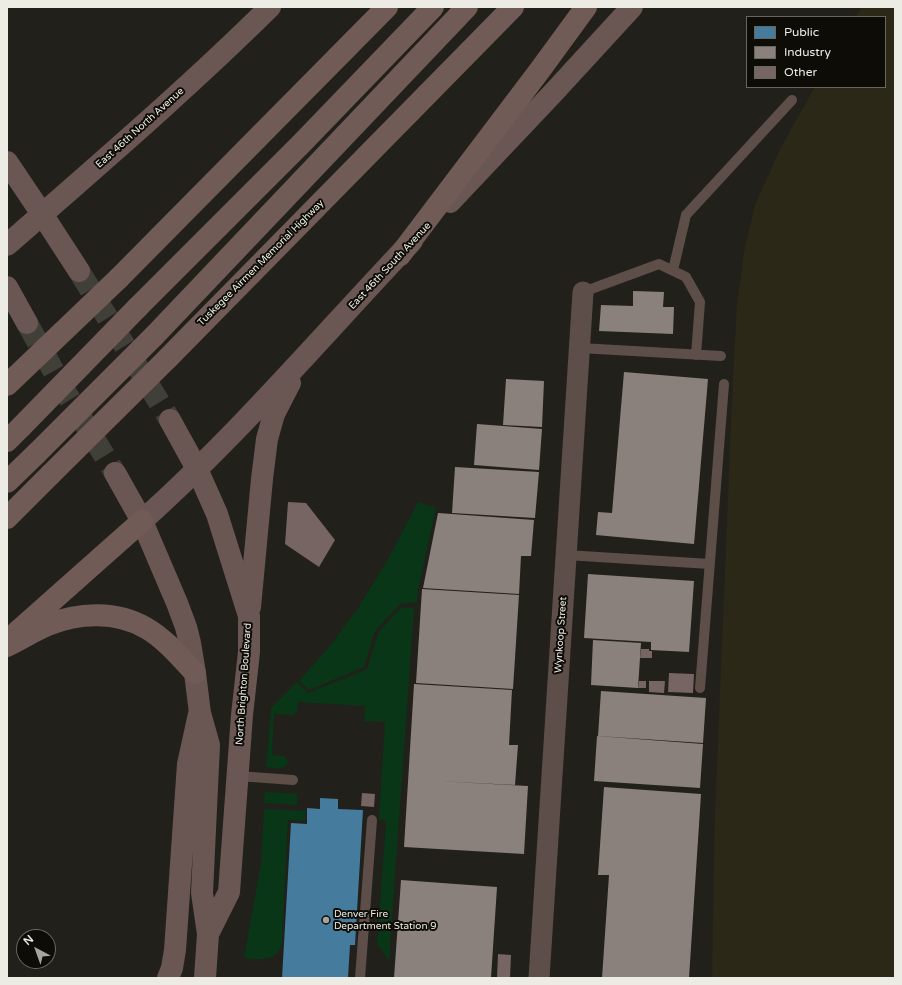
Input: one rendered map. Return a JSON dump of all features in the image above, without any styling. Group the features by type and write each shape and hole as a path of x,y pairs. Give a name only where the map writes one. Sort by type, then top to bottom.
{"highway":[{"path":"7,385 119,278 387,7"},
{"path":"14,434 301,144 433,7"},
{"path":"7,482 154,336 467,7"},
{"name":"Tuskegee Airmen Memorial Highway","path":"7,518 168,358 512,7"},
{"path":"400,255 586,7"},
{"path":"7,641 142,521"},
{"path":"7,646 49,625 82,616 100,615 126,619 146,628 175,651 196,673"}],"main road":[{"name":"East 46th North Avenue","path":"7,245 118,148 233,43 270,7"},
{"name":"East 46th South Avenue","path":"142,521 197,469 299,365 632,7"},
{"path":"7,162 79,271"},
{"path":"7,287 27,323"},
{"path":"249,616 267,439 274,414 299,365"},
{"name":"North Brighton Boulevard","path":"170,420 197,469 217,514 249,616 249,652 242,715 230,892 208,934"},
{"name":"North Brighton Boulevard","path":"115,473 142,521 186,627 196,673 200,713 209,745 202,893 208,934 205,978"},
{"path":"168,978 172,968 175,950 188,764 200,713"}],"street":[{"name":"Wynkoop Street","path":"539,978 583,292"}],"lane":[{"path":"672,270 686,215 792,100"},
{"path":"583,292 659,264 686,277 700,302 696,354"},
{"path":"580,348 721,356"},
{"path":"700,688 724,384"},
{"path":"566,555 710,564"},
{"path":"238,776 293,780"},
{"path":"360,978 372,820"}],"shaded area":[{"path":"862,7 895,7 895,978 712,978 715,813 733,375 737,306 744,252 755,205 780,149 814,88 886,88 886,16 857,16"}],"green space":[{"path":"418,502 436,508 418,590 417,602 400,604 375,631 364,667 309,690 299,681 329,647 358,608 387,561"},
{"path":"401,607 414,608 389,961 377,943 386,821 379,820 385,722 364,721 365,706 298,702 297,711 293,715 274,714 272,755 284,756 289,762 282,769 266,767 271,708 297,682 308,693 367,669 378,633"},
{"path":"265,792 297,794 297,805 264,803"},
{"path":"264,809 306,811 305,821 288,820 282,943 280,949 272,957 261,959 244,958 261,863"}],"building: Public":[{"path":"320,798 338,799 338,809 363,810 355,945 350,945 348,978 282,978 291,823 307,824 307,808 320,809"}],"building: Industry":[{"path":"633,291 664,292 663,307 674,307 673,334 599,331 601,305 633,306"},
{"path":"624,372 708,379 694,544 596,535 598,512 612,513"},
{"path":"506,379 544,381 542,427 503,425"},
{"path":"477,424 542,429 539,470 474,465"},
{"path":"455,467 539,472 535,518 452,513"},
{"path":"438,513 534,520 531,556 521,556 519,594 423,588"},
{"path":"588,574 694,581 689,652 651,650 651,642 584,638"},
{"path":"422,589 519,595 513,689 416,683"},
{"path":"593,640 641,643 638,688 591,685"},
{"path":"414,684 512,690 509,745 518,745 515,785 436,781 528,786 524,854 404,847"},
{"path":"601,691 706,698 703,743 598,736"},
{"path":"597,736 703,744 700,788 594,781"},
{"path":"604,787 701,794 689,978 602,978 609,875 598,875"},
{"path":"401,880 497,887 491,978 394,978"}],"building: Other":[{"path":"288,502 306,503 335,540 319,567 285,544"},
{"path":"641,649 649,649 649,651 652,651 652,658 640,658"},
{"path":"669,673 694,674 693,693 668,692"},
{"path":"639,681 646,681 646,688 638,688"},
{"path":"649,681 665,681 664,693 649,692"},
{"path":"362,793 375,794 374,807 361,806"},
{"path":"498,954 511,955 510,978 497,978"}],"tunnel":[{"path":"79,271 170,420"},
{"path":"27,323 63,388 115,473"}],"place":[{"name":"Denver Fire Department Station 9","path":"326,920"}]}
